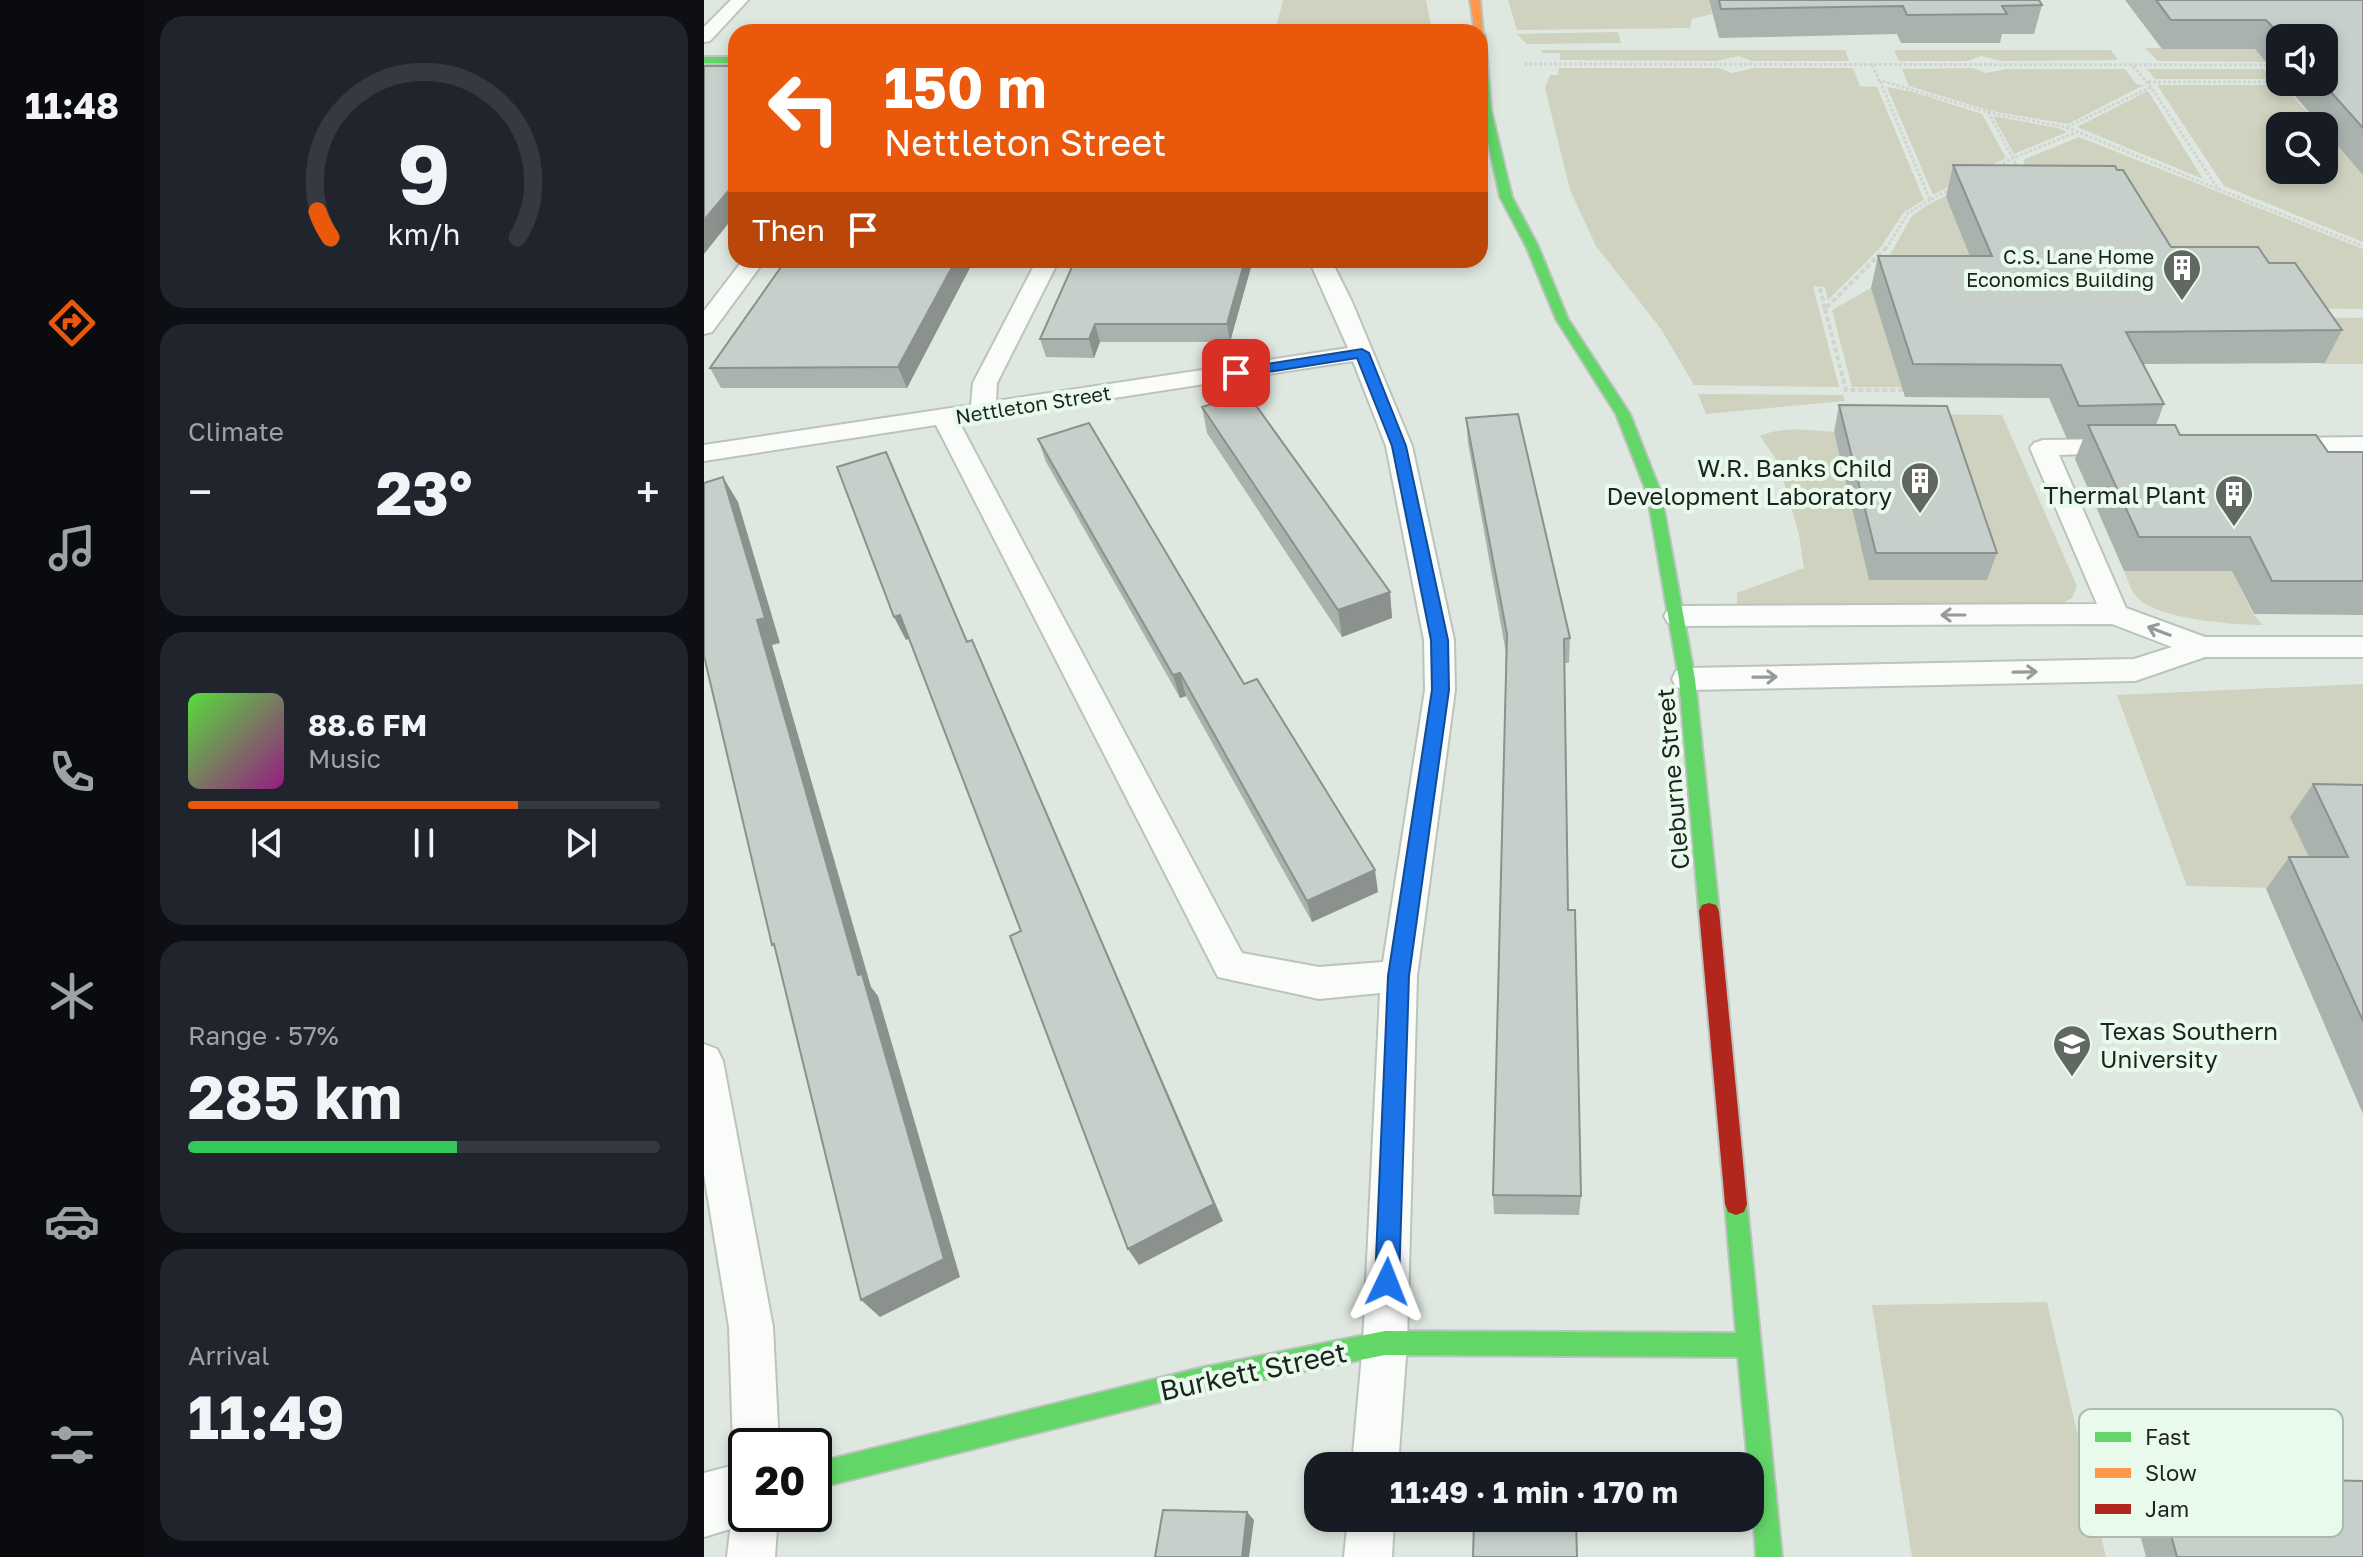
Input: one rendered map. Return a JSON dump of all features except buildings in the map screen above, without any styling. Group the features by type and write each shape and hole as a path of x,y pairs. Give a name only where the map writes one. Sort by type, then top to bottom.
{"main road":[{"name":"Cleburne Street","path":"1475,0 1479,24"},
{"path":"704,60 728,60"},
{"name":"Cleburne Street","path":"1488,119 1506,197 1532,246 1562,319 1623,414 1654,493 1687,679 1769,1557"},
{"name":"Burkett Street","path":"832,1472 1200,1380 1385,1343 1749,1345"}],"street":[{"path":"704,1505 728,1499"}],"lane":[{"path":"704,37 740,0"},
{"path":"704,327 748,268"},
{"path":"983,411 985,383 1044,268"},
{"path":"1324,268 1399,446 1439,640 1440,690 1399,976 1385,1343 1376,1452"},
{"name":"Nettleton Street","path":"704,453 1362,353"},
{"path":"944,417 1231,966 1319,983 1399,976"},
{"path":"2251,446 2363,445"},
{"path":"2115,614 2043,448 2155,447"},
{"path":"1678,616 2115,614 2203,647"},
{"path":"1687,679 2135,670 2203,647 2363,647"},
{"path":"704,1061 751,1327 755,1428"},
{"path":"751,1557 753,1532"},
{"path":"1368,1557 1370,1532"}],"path":[{"path":"1488,64 2266,65"},
{"path":"1872,65 1930,200"},
{"path":"2133,65 2151,87 2218,189"},
{"path":"1879,80 1988,112 2078,131 2363,246"},
{"path":"2147,82 2266,81"},
{"path":"2066,127 2151,87"},
{"path":"1988,112 2019,172"},
{"path":"1989,170 2078,131"},
{"path":"1825,309 1882,255 1908,213 1964,182"},
{"path":"1820,288 1846,390 1920,390"}],"green space":[{"path":"1283,0 1426,0 1430,24 1277,24"},
{"path":"1508,0 1709,0 1712,14 1692,19 1690,28 1517,30"},
{"path":"1618,32 1621,43 1527,44 1517,34"},
{"path":"2266,41 2266,62 2158,61 2145,48 2253,49"},
{"path":"1542,50 1845,50 1849,61 1752,61 1739,56 1716,61 1560,60 1560,53 1542,53"},
{"path":"1894,50 2111,50 2118,60 2002,61 1981,56 1968,61 1899,61"},
{"path":"1559,68 1718,68 1732,73 1754,68 1853,68 1860,86 1877,87 1924,200 1904,212 1880,248 1828,300 1825,287 1813,286 1839,387 1694,385 1661,329 1596,246 1570,190 1545,88 1550,75 1558,75"},
{"path":"1972,68 1986,73 2006,69 2125,69 2136,84 2144,85 2068,124 1991,111 1909,86 1902,69"},
{"path":"2147,69 2264,69 2266,72 2266,79 2155,79"},
{"path":"2157,85 2266,85 2266,96 2292,96 2308,112 2266,112 2266,184 2338,184 2338,146 2363,175 2363,242 2224,186"},
{"path":"1887,87 1982,114 2006,158 1933,195"},
{"path":"2148,91 2203,179 2077,127"},
{"path":"1993,116 2058,128 2067,132 2014,154"},
{"path":"2079,137 2363,249 2363,309 2289,308 2040,197 2023,160"},
{"path":"2006,164 2017,197 1946,197 1949,205 1955,206 1975,266 1905,387 1852,387 1832,310 1871,288 1912,216 1926,206"},
{"path":"2287,317 2363,318 2363,364 2321,364"},
{"path":"1698,394 1843,395 1845,401 1706,414"},
{"path":"1915,414 2002,415 2077,586 2072,598 2059,605 1737,606 1737,593 1804,568 1799,535 1778,462 1760,436 1769,433 1796,430 1834,432 1869,579 1970,528 1990,528 1981,502 1963,502"},
{"path":"2124,571 2232,571 2253,614 2263,625 2216,622 2163,612 2136,596"},
{"path":"2363,684 2363,817 2323,889 2187,886 2117,695"},
{"path":"2047,1302 2079,1440 2079,1537 2101,1537 2106,1557 1912,1557 1872,1305"}],"traffic: fast":[{"path":"704,60 728,60"},
{"path":"1488,119 1506,197 1532,246 1562,319 1623,414 1654,493 1687,679 1709,911"},
{"path":"1736,1204 1769,1557"},
{"path":"832,1472 1200,1380 1385,1343 1749,1345"}],"traffic: slow":[{"path":"1475,0 1479,24"}],"traffic: jam":[{"path":"1709,911 1736,1204"}],"place":[{"name":"C.S. Lane Home Economics Building","path":"2182,302"},
{"name":"W.R. Banks Child Development Laboratory","path":"1920,515"},
{"name":"Thermal Plant","path":"2234,528"},
{"name":"Texas Southern University","path":"2072,1078"}],"route":[{"path":"1236,373 1362,353 1399,446 1439,640 1440,690 1428,791 1399,976 1387,1282"}]}
